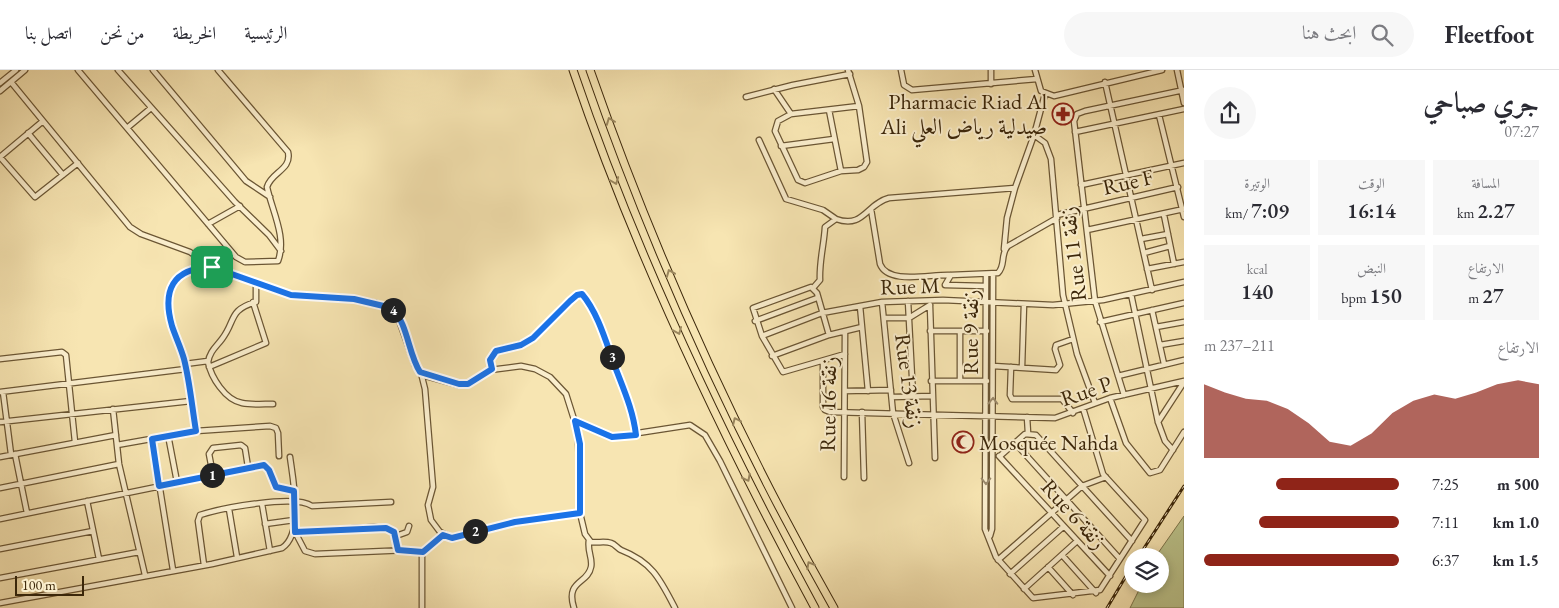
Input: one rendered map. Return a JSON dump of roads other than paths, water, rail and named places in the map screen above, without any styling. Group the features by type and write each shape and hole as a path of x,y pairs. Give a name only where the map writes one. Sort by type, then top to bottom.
{"highway":[{"path":"573,70 629,218 684,346 734,452 815,608"},
{"path":"590,70 634,185 693,328 752,454 834,608"}],"street":[{"path":"0,83 16,70"},
{"path":"0,91 25,70"},
{"path":"78,70 236,257 245,262 278,261 281,251 280,235 267,187 269,181 286,166 288,152 218,70"},
{"path":"118,70 240,206 269,235 281,251"},
{"path":"154,70 246,181 270,197"},
{"path":"901,70 904,85 912,90 1037,79"},
{"path":"991,70 991,84"},
{"path":"993,275 1001,270 1008,218 1015,188 1034,135 1045,94 1034,70"},
{"path":"1045,94 1054,96 1105,82 1162,70"},
{"path":"1177,70 1184,103"},
{"path":"746,97 849,72 859,106 867,162 864,167 858,170 841,171 803,182 797,177 782,146 775,127 780,120 791,114 859,106"},
{"path":"11,82 130,227 141,234 190,252 212,267 300,297 338,297 376,303 392,308 397,315 412,358 422,374 425,389 433,486 428,506 431,520 443,535 452,538 515,522 580,513"},
{"path":"1105,82 1152,290"},
{"path":"774,90 791,114"},
{"path":"1111,106 1182,91"},
{"name":"Rue 11 زنقة","path":"1111,106 1085,111 1075,117 1075,132 1094,301 1124,394"},
{"path":"127,128 151,108"},
{"path":"829,110 841,171"},
{"path":"1075,132 1184,110"},
{"path":"1159,115 1184,217"},
{"path":"43,121 0,157 35,197 78,163"},
{"path":"28,133 63,175"},
{"path":"1034,135 1045,143 1049,149 1064,303 1073,339 1095,403"},
{"path":"782,146 834,139"},
{"path":"759,140 786,199 823,210 836,219 846,222 864,216 880,201 889,198 1015,188"},
{"path":"1081,185 1184,163"},
{"name":"Rue F","path":"1004,249 1057,216 1178,187"},
{"path":"208,224 240,206"},
{"path":"870,209 880,264 884,271 895,277 986,275"},
{"path":"1087,230 1183,210"},
{"path":"1164,214 1174,264"},
{"path":"814,288 820,280 819,263 824,243 824,227 836,219"},
{"path":"1141,239 1168,234"},
{"path":"1144,253 1170,246"},
{"path":"1147,269 1184,262"},
{"path":"196,431 186,367 172,324 170,288 175,278 191,270 212,267"},
{"path":"952,275 945,285 986,286"},
{"name":"Rue 9 زنقة","path":"990,536 992,529 993,456 993,275 986,275 985,529 990,536 998,560 1033,598 1073,595"},
{"name":"Rue M","path":"762,336 822,313 882,302 1064,303 1094,301 1184,282"},
{"path":"256,283 256,302 252,302 239,309 233,316 224,337 212,350 208,361 209,367 223,390 232,398 240,403 273,404"},
{"path":"814,288 805,287 753,308 755,321 762,336 782,371 791,371 845,354"},
{"path":"814,288 829,335"},
{"path":"492,369 490,360 496,351 521,345 533,338 570,301 577,295 582,294 604,335 623,384 633,416 636,435"},
{"path":"1131,294 1158,422 1164,441 1173,450"},
{"path":"755,321 817,298"},
{"path":"908,301 913,396"},
{"path":"209,367 266,343 252,302"},
{"name":"Rue 13 زنقة","path":"882,302 893,413 909,463"},
{"path":"884,318 909,318 930,303"},
{"path":"930,303 934,458"},
{"path":"1100,322 1184,303"},
{"path":"1022,367 1024,304"},
{"path":"860,306 868,391"},
{"path":"1152,310 1164,364"},
{"path":"1156,327 1184,322"},
{"path":"772,356 829,335 862,327"},
{"path":"930,331 987,331"},
{"path":"960,331 960,381"},
{"name":"Rue 16 زنقة","path":"844,477 845,332"},
{"path":"993,366 1057,369 1060,365 1055,349 1056,345 1073,339"},
{"path":"1160,345 1184,341"},
{"path":"0,359 62,352 66,359 75,442"},
{"path":"1118,376 1184,360"},
{"path":"27,513 21,484 3,421 2,392 186,367 208,361"},
{"path":"824,361 822,399 825,410 844,412"},
{"path":"422,374 459,384 468,384 492,369 521,366 543,372 566,394 575,421 580,444 580,513 584,534 595,543 612,543 643,560 658,576 675,608"},
{"path":"1011,367 1010,392 1012,399 1060,399 1073,413"},
{"path":"931,381 987,381"},
{"path":"1158,422 1184,382"},
{"name":"Rue P","path":"844,412 1055,418 1124,394 1184,382"},
{"path":"845,391 892,390"},
{"path":"892,398 932,396"},
{"path":"1110,398 1123,436 1150,473 1156,472 1184,432"},
{"path":"3,421 191,401"},
{"path":"1048,567 1073,595 1096,592 1102,588 1145,521 1142,514 1106,477 1099,465 1083,408"},
{"path":"113,409 120,464 144,576"},
{"path":"862,412 864,478"},
{"path":"1027,417 1028,433"},
{"path":"575,421 612,437 636,435 690,425 705,435 792,608"},
{"path":"117,445 196,431 272,426 278,433 279,456"},
{"path":"1028,433 1038,437 1132,541"},
{"path":"993,456 1000,456 1028,433"},
{"path":"0,457 116,435"},
{"path":"168,435 177,482"},
{"path":"152,439 173,570"},
{"path":"1015,443 1120,559"},
{"path":"213,475 209,454 213,448 241,445 245,448 248,468"},
{"path":"0,603 237,558 270,551 289,544 294,531 294,491 290,456"},
{"name":"Rue 6 زنقة","path":"1000,456 1076,542 1110,576"},
{"path":"0,488 120,464"},
{"path":"0,519 264,465 269,470 276,487 294,491"},
{"path":"998,560 1082,486 1106,477"},
{"path":"204,564 198,517 206,513 294,500 312,506 391,502"},
{"path":"87,501 99,559"},
{"path":"262,504 270,551"},
{"path":"229,509 237,558"},
{"path":"265,524 294,520"},
{"path":"396,536 407,532 408,526"},
{"path":"294,531 374,527 390,529 396,536 398,550"},
{"path":"1010,574 1063,527"},
{"path":"0,549 92,531"},
{"path":"294,531 305,551 315,554 398,550 423,552 443,535"},
{"path":"574,608 572,598 576,584 588,574 591,568 587,551 589,540"},
{"path":"1024,589 1076,542"},
{"path":"0,578 139,552"},
{"path":"422,608 423,552"},
{"path":"1062,555 1096,592"}],"railway":[{"path":"1144,548 1184,486"},
{"path":"1107,608 1124,579"}],"place":[{"name":"Pharmacie Riad Al Ali صيدلية رياض العلي","path":"1063,114"},
{"name":"Mosquée Nahda","path":"963,442"}]}
